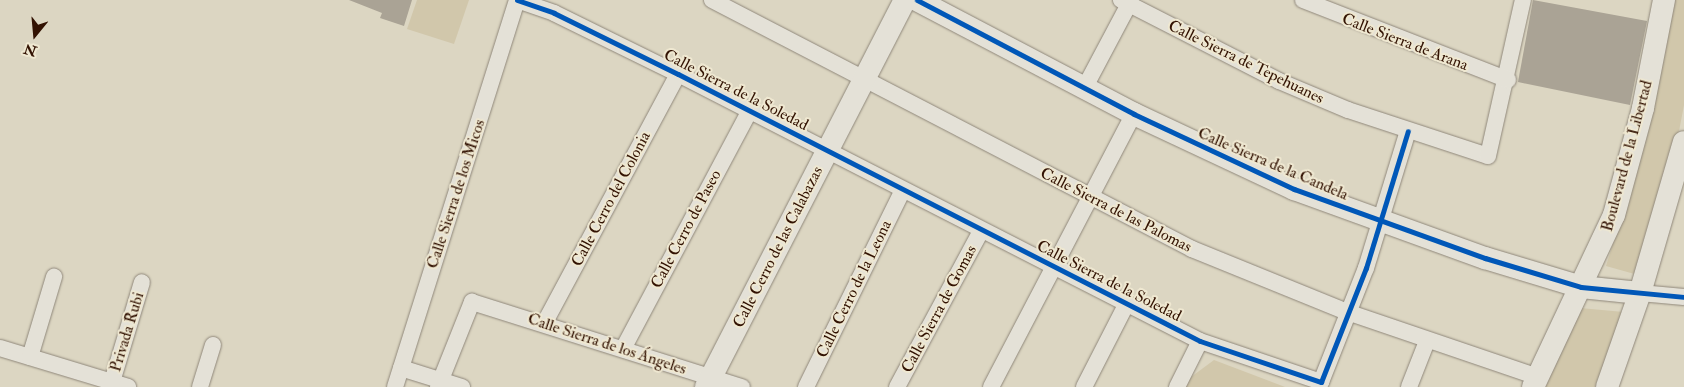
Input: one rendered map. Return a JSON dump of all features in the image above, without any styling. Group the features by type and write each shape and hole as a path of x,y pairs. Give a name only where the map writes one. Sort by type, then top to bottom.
{"street":[{"name":"Calle Sierra de la Soledad","path":"517,0 556,6 678,74 750,110 902,192 1200,341 1321,382 1350,314"},
{"name":"Calle Sierra de los Micos","path":"395,387 517,0"},
{"name":"Calle Sierra de las Palomas","path":"712,0 1090,198 1192,249 1350,314 1536,382"},
{"name":"Calle Cerro de las Calabazas","path":"708,382 906,0"},
{"name":"Calle Sierra de la Candela","path":"917,0 1134,114 1294,189 1382,222 1581,287 1640,292"},
{"name":"Calle Sierra de Arana","path":"1303,0 1508,80"},
{"path":"1508,80 1523,0"},
{"name":"Boulevard de la Libertad","path":"1536,382 1616,208 1643,108 1664,0"},
{"path":"1085,87 1127,1"},
{"name":"Calle Sierra de Tepehuanes","path":"1127,1 1279,81 1408,131 1488,156 1508,80"},
{"name":"Calle Cerro del Colonia","path":"544,324 678,74"},
{"name":"Calle Cerro de Paseo","path":"623,349 750,110"},
{"path":"991,387 1134,114"},
{"path":"1350,314 1382,222 1408,131"},
{"path":"1607,387 1640,292 1684,142"},
{"name":"Calle Cerro de la Leona","path":"806,387 902,192"},
{"name":"Calle Sierra de Gomas","path":"898,387 981,231"},
{"path":"30,357 54,277"},
{"name":"Privada Rubi","path":"112,382 142,282"},
{"path":"1640,292 1684,297"},
{"name":"Calle Sierra de los Ángeles","path":"439,384 472,302 623,349 708,382 742,387"},
{"path":"1084,387 1126,305"},
{"path":"1177,387 1200,341"},
{"path":"1409,387 1427,341"},
{"path":"200,387 213,345"},
{"path":"0,348 128,387"},
{"path":"401,368 439,384 462,387"}],"shaded area":[{"path":"417,0 469,0 454,44 407,29"},
{"path":"1670,0 1684,0 1684,105 1672,168 1638,275 1606,266 1639,159"},
{"path":"1580,308 1624,312 1595,387 1542,387"},
{"path":"1214,360 1285,387 1184,387 1187,380"}],"building":[{"path":"349,0 412,0 404,26 380,18 382,13"},
{"path":"1533,0 1647,21 1630,105 1518,82"}],"cycle path":[{"path":"517,0 554,13 678,74 1200,341 1321,382 1366,268 1408,131"},
{"path":"917,0 1134,114 1294,189 1485,258 1581,287 1684,297"}]}
